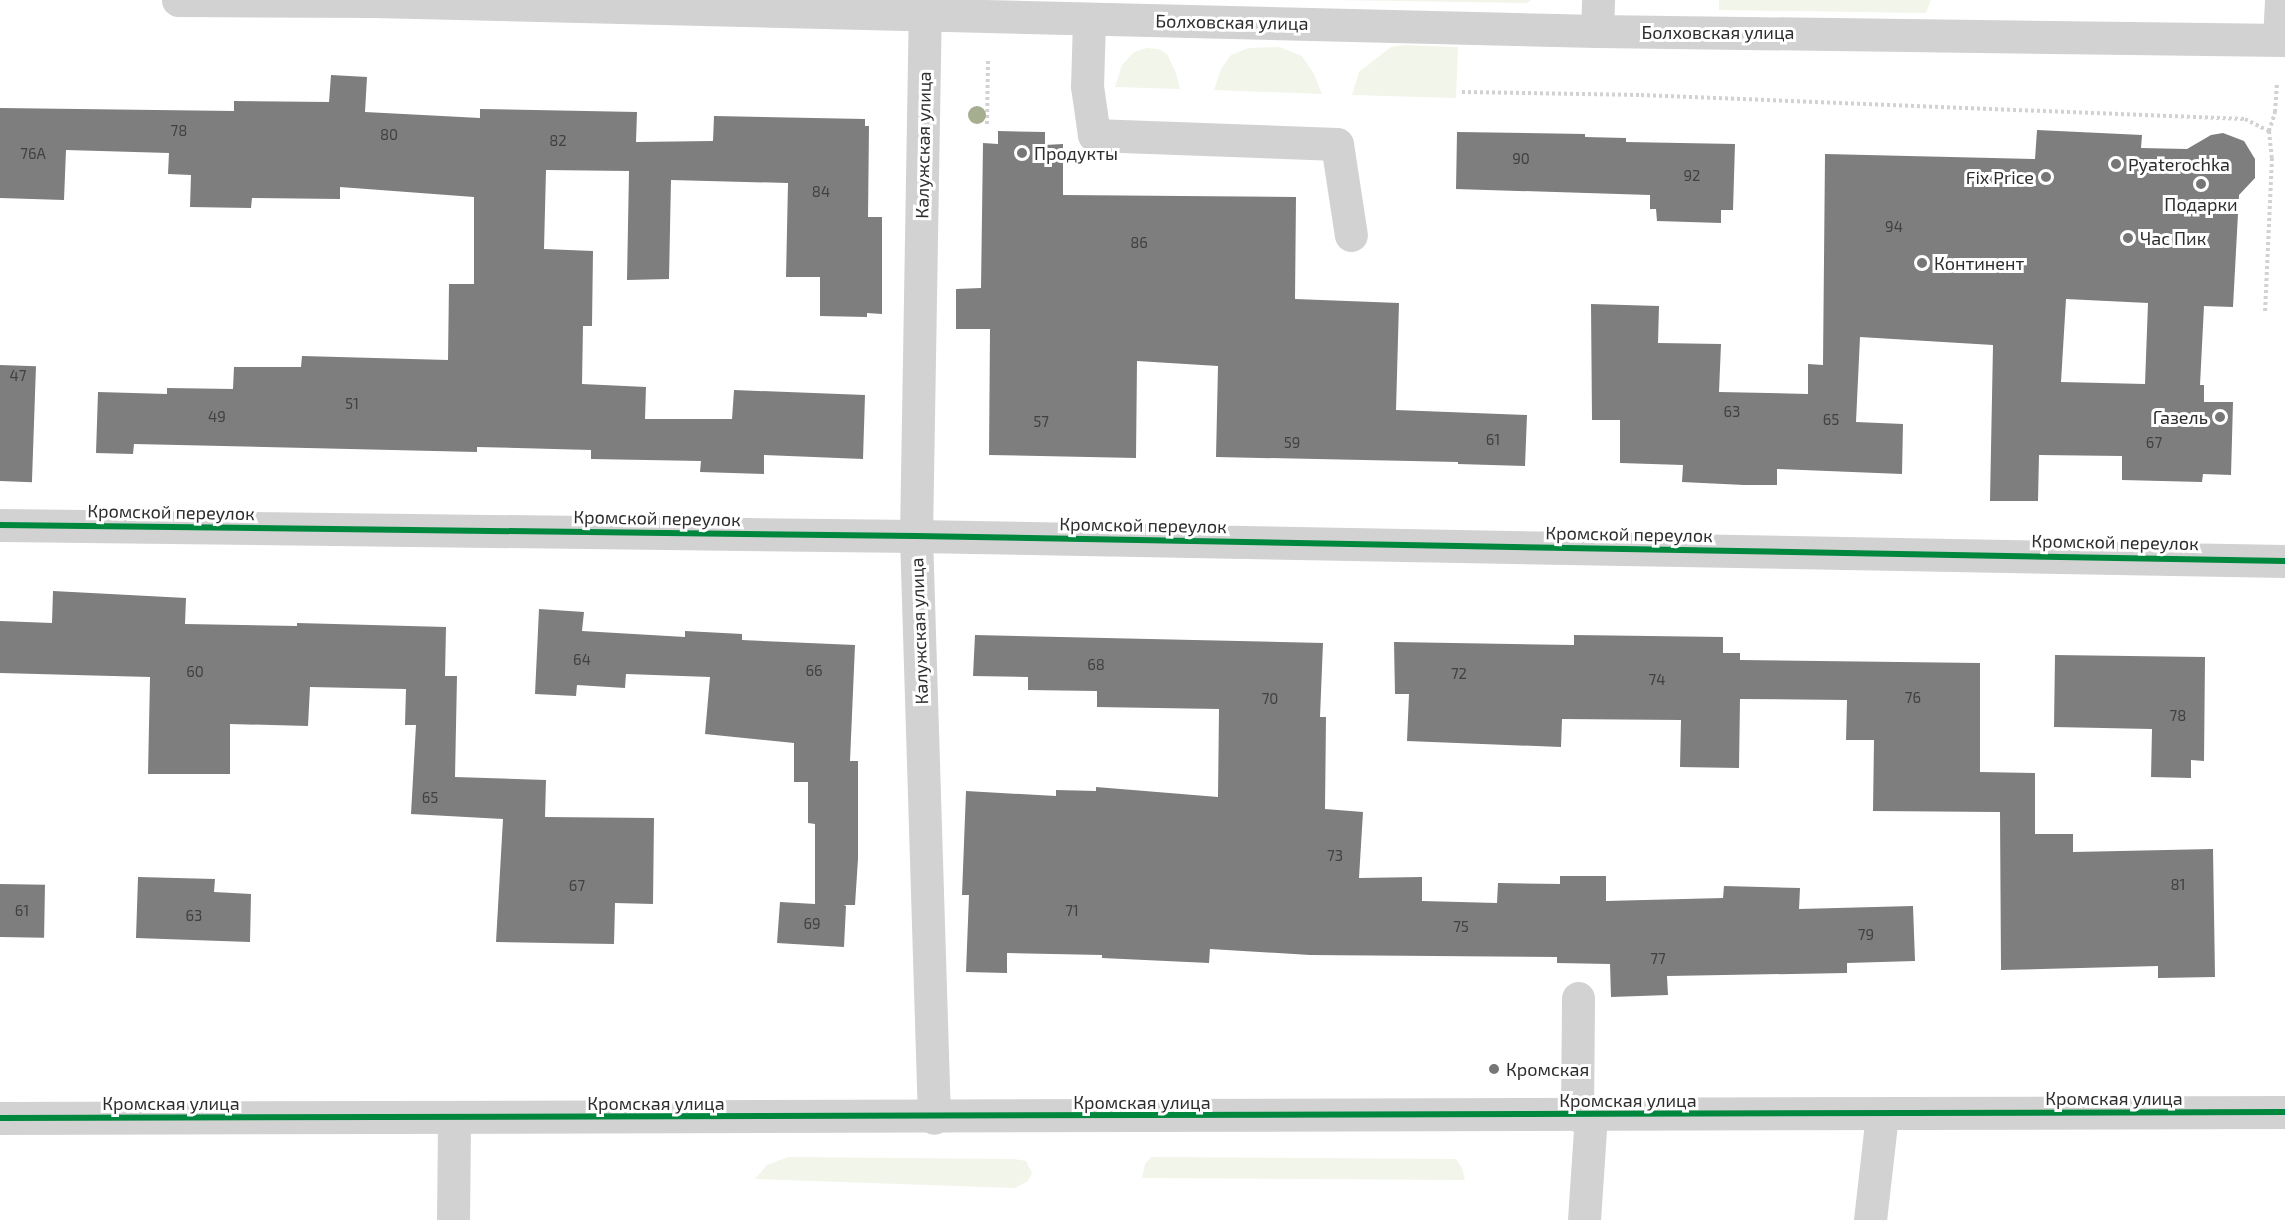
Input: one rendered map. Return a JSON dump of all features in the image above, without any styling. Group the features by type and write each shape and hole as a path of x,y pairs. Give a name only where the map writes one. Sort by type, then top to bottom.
{"street":[{"name":"Болховская улица","path":"178,0 374,0 925,7 988,17 1089,20 1598,16 2282,39"},
{"path":"2281,0 2282,39"},
{"name":"Калужская улица","path":"925,7 916,536 934,1118"},
{"path":"1089,20 1087,86 1094,135 1337,144 1351,235"},
{"name":"Кромской переулок","path":"0,525 916,536 2285,561"},
{"path":"1578,998 1584,1115 1584,1220"},
{"name":"Кромская улица","path":"0,1118 934,1118 2285,1112"},
{"path":"1870,1220 1882,1114"},
{"path":"453,1220 454,1118"}],"path":[{"path":"987,124 988,17"},
{"path":"1462,92 1641,95 2245,119 2269,131 2272,158 2265,312"}],"shaded area":[{"path":"1334,0 1531,0 1527,3"},
{"path":"1719,0 1931,0 1926,13 1719,10"},
{"path":"1404,45 1458,47 1456,98 1352,95 1359,72 1391,47"},
{"path":"1279,47 1302,56 1314,74 1322,94 1214,90 1221,69 1231,55 1248,48"},
{"path":"1147,48 1159,49 1167,54 1176,73 1180,89 1115,87 1122,65 1134,52"},
{"path":"788,1157 1014,1159 1026,1161 1032,1173 1028,1181 1015,1188 755,1179 767,1165"},
{"path":"1151,1157 1456,1159 1462,1168 1465,1180 1142,1178 1145,1164"}],"building":[{"path":"331,75 367,77 365,112 480,118 480,109 637,112 636,142 713,141 714,116 865,119 865,126 869,126 868,217 882,217 882,314 867,313 867,317 820,316 820,277 786,277 788,183 671,180 669,279 627,280 629,171 546,170 544,249 593,251 592,326 583,326 582,384 646,387 645,419 732,419 734,390 865,395 863,459 764,455 764,474 700,472 701,461 591,459 591,450 477,447 477,452 134,444 133,454 96,453 98,392 167,394 167,388 233,389 234,367 301,367 302,356 448,360 449,284 474,284 474,197 340,187 340,199 252,198 251,208 190,207 191,175 168,174 169,153 66,150 64,200 0,198 0,108 234,111 234,101 329,102"},
{"path":"2037,130 2142,135 2141,148 2187,149 2211,135 2223,133 2244,141 2255,159 2255,178 2239,195 2233,307 2204,306 2200,385 2204,385 2204,402 2233,402 2231,475 2203,474 2202,482 2122,480 2122,456 2039,455 2038,501 1990,501 1993,345 1860,337 1856,422 1903,424 1902,474 1777,469 1777,485 1744,485 1682,482 1683,465 1620,463 1620,420 1592,420 1591,304 1659,306 1658,343 1721,344 1719,392 1808,394 1808,364 1823,365 1825,154 2035,159","holes":["2066,299 2148,303 2145,384 2061,382"]},
{"path":"998,131 1045,132 1045,145 1063,144 1063,195 1296,197 1295,299 1399,303 1396,410 1527,415 1525,466 1458,464 1458,462 1216,457 1218,366 1137,361 1136,458 989,455 990,329 956,329 956,289 981,288 983,143 998,144"},
{"path":"1457,132 1585,134 1585,137 1626,138 1626,142 1735,144 1733,210 1721,210 1721,223 1657,221 1656,209 1650,209 1650,195 1456,189"},
{"path":"0,365 36,366 32,482 0,481"},
{"path":"53,591 186,598 185,624 297,626 297,623 446,627 445,676 457,676 455,777 546,780 545,817 654,818 653,904 615,903 614,944 496,942 503,819 411,814 416,725 405,725 406,689 310,687 308,726 230,724 230,774 148,774 150,677 0,673 0,621 52,623"},
{"path":"539,609 584,612 582,631 685,637 685,631 742,634 742,640 855,645 850,761 858,761 858,859 855,905 844,905 846,906 844,947 777,943 780,902 815,904 815,824 808,823 808,782 794,782 794,743 705,734 710,677 626,674 625,688 577,685 576,696 535,694"},
{"path":"975,635 1323,643 1320,717 1326,717 1325,809 1363,812 1359,878 1422,877 1422,901 1497,903 1498,883 1560,884 1560,876 1606,876 1606,901 1723,898 1724,886 1800,888 1799,909 1913,906 1915,961 1847,963 1847,973 1667,976 1668,995 1611,997 1610,964 1557,963 1557,957 1310,955 1210,949 1209,963 1102,958 1102,955 1007,953 1007,973 966,972 969,895 962,895 966,791 1056,796 1056,790 1096,791 1096,787 1218,797 1219,709 1097,707 1097,691 1028,690 1028,677 973,676"},
{"path":"1574,635 1723,637 1723,653 1740,653 1740,660 1980,663 1980,772 2035,773 2035,834 2073,834 2073,852 2213,849 2215,977 2158,978 2158,966 2001,970 2000,812 1873,811 1874,740 1846,740 1847,700 1740,699 1739,768 1680,767 1681,720 1562,719 1561,747 1407,741 1409,694 1395,694 1394,642 1574,645"},
{"path":"2055,655 2205,657 2204,761 2191,760 2191,778 2151,777 2152,729 2054,727"},
{"path":"138,877 215,879 214,892 251,894 250,942 136,938"},
{"path":"0,884 45,885 44,938 0,937"}],"cycle path":[{"path":"0,525 916,536 2285,561"},
{"path":"0,1118 2285,1112"}],"place":[{"name":"Продукты","path":"1022,153"},
{"name":"Pyaterochka","path":"2116,164"},
{"name":"Fix Price","path":"2046,177"},
{"name":"Подарки","path":"2201,184"},
{"name":"Час Пик","path":"2128,238"},
{"name":"Континент","path":"1922,263"},
{"name":"Газель","path":"2220,417"},
{"name":"Кромская","path":"1494,1069"}]}
